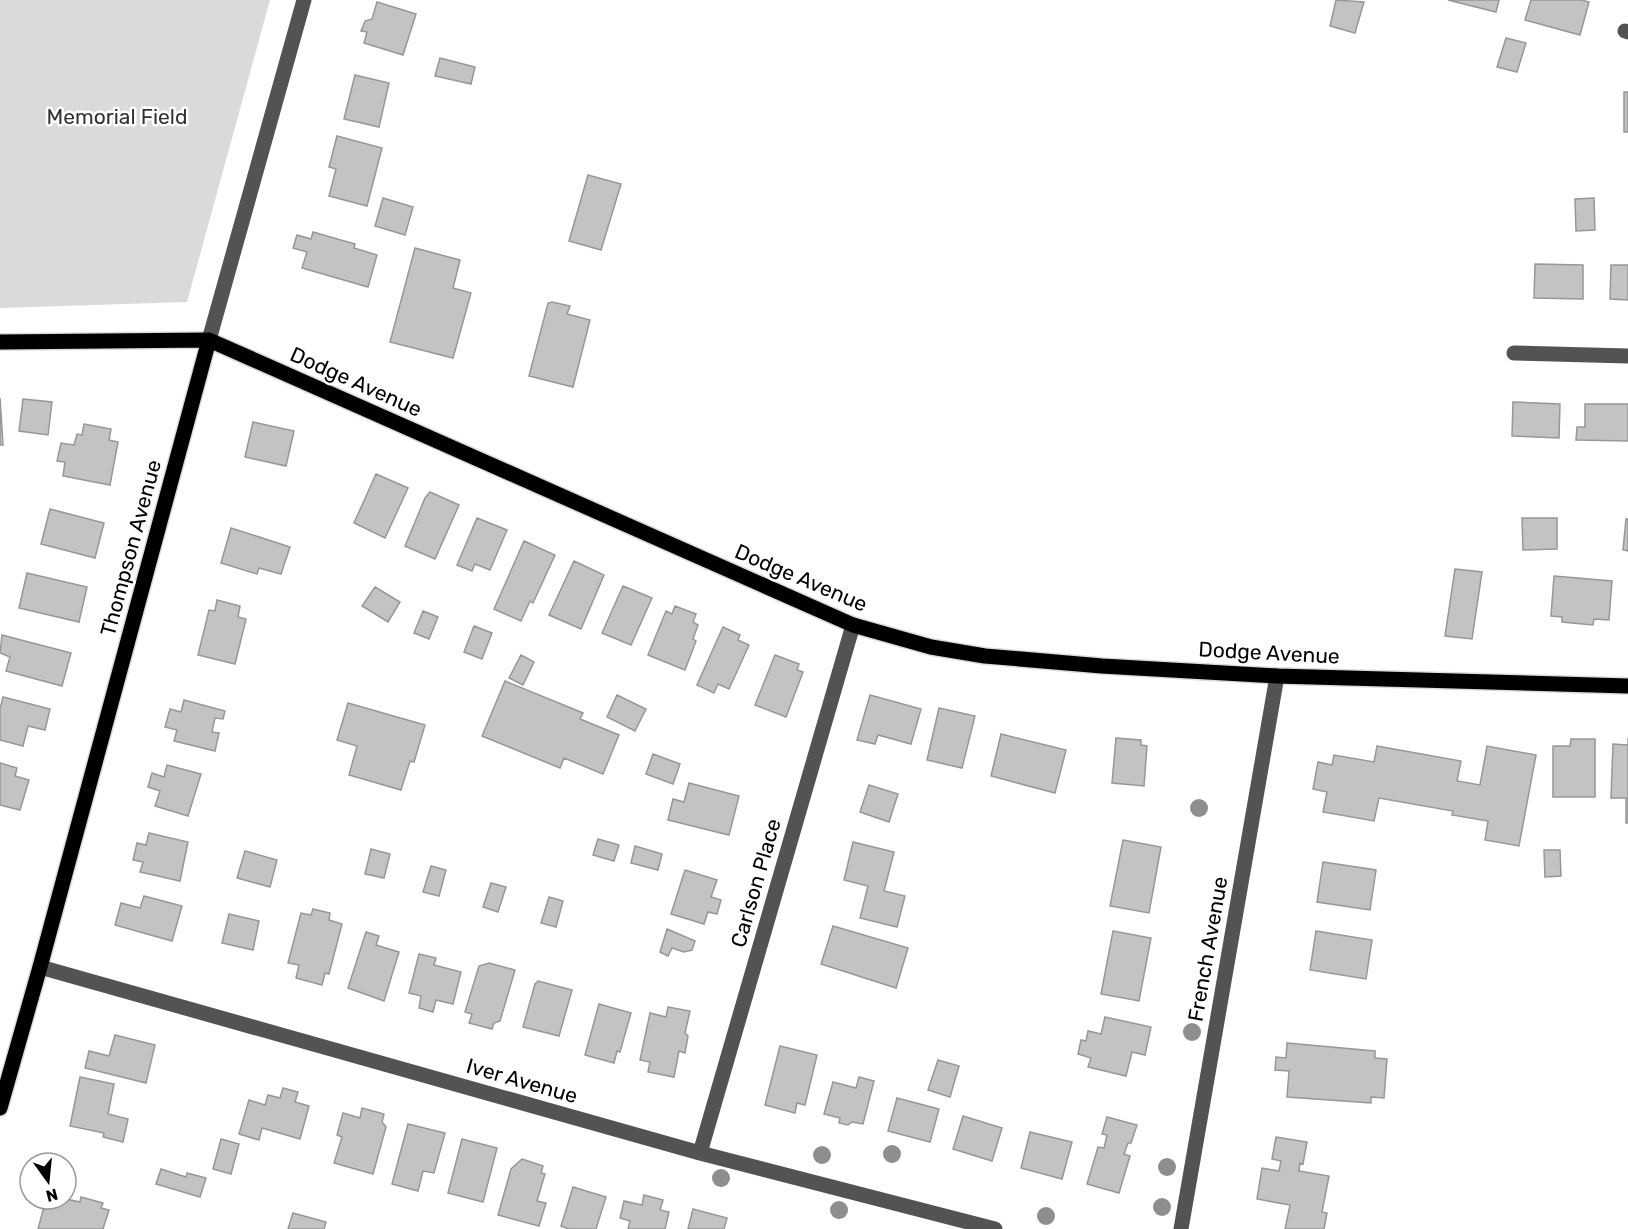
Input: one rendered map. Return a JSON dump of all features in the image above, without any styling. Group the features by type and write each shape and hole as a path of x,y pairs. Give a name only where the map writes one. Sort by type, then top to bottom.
{"main road":[{"name":"Dodge Avenue","path":"0,342 209,340 853,625 931,647 986,656 1102,666 1277,676 1628,686"},
{"name":"Thompson Avenue","path":"0,1108 40,968 209,340"}],"street":[{"name":"Thompson Avenue","path":"209,340 304,0"},
{"path":"1514,353 1628,356"},
{"name":"Carlson Place","path":"700,1153 853,625"},
{"name":"French Avenue","path":"1181,1229 1277,676"},
{"name":"Iver Avenue","path":"40,968 700,1153 995,1229"}],"green space":[{"name":"Memorial Field","path":"0,0 270,0 187,302 0,308"}],"building":[{"path":"1336,0 1364,2 1355,33 1330,26"},
{"path":"1448,0 1499,0 1496,12"},
{"path":"1531,0 1589,2 1580,35 1525,20"},
{"path":"377,2 416,14 403,55 364,43 367,32 361,31 365,21 372,19"},
{"path":"1506,38 1526,43 1517,72 1497,67"},
{"path":"440,58 475,67 471,84 435,76"},
{"path":"355,75 389,83 379,127 344,119"},
{"path":"1624,92 1628,92 1628,132 1624,132"},
{"path":"337,136 382,148 367,206 329,196 336,169 329,167"},
{"path":"588,175 621,184 601,250 569,241"},
{"path":"383,198 413,207 405,235 375,226"},
{"path":"1594,198 1595,230 1576,231 1575,199"},
{"path":"313,232 355,244 354,248 377,255 368,287 302,268 307,252 293,248 297,235 311,239"},
{"path":"415,248 460,260 453,288 471,293 453,358 390,342"},
{"path":"1535,264 1583,265 1583,299 1534,298"},
{"path":"1611,265 1628,265 1628,300 1610,299"},
{"path":"548,303 570,306 567,314 590,320 573,387 529,376"},
{"path":"0,398 3,445 0,445"},
{"path":"23,399 52,402 48,435 19,431"},
{"path":"1513,402 1560,404 1559,438 1512,436"},
{"path":"1585,404 1628,404 1628,441 1576,440 1577,427 1585,427"},
{"path":"253,422 294,431 286,466 245,457"},
{"path":"84,424 111,429 109,440 118,442 110,485 63,476 65,462 57,461 61,443 74,445 77,434 82,435"},
{"path":"376,474 408,488 385,538 354,523"},
{"path":"430,492 459,505 435,559 405,546 425,498"},
{"path":"50,509 104,523 95,558 41,544"},
{"path":"477,518 507,530 490,570 475,564 472,571 457,565"},
{"path":"1522,518 1557,518 1557,549 1523,550"},
{"path":"1626,519 1628,519 1628,551 1623,550"},
{"path":"231,528 290,547 281,574 259,568 257,574 221,563"},
{"path":"524,541 555,555 533,603 530,601 521,621 494,609"},
{"path":"574,561 604,575 581,629 549,615"},
{"path":"1455,569 1482,572 1472,639 1445,636"},
{"path":"27,573 87,587 79,622 19,608"},
{"path":"1554,576 1612,581 1609,620 1594,619 1593,625 1562,622 1562,617 1551,616"},
{"path":"623,586 652,598 631,645 602,633"},
{"path":"375,587 400,602 388,622 362,606"},
{"path":"217,600 240,606 238,617 246,619 235,664 198,655 209,610 215,611"},
{"path":"675,606 696,614 693,622 698,625 693,639 696,641 685,670 648,655 666,611 672,614"},
{"path":"423,611 438,617 429,639 414,633"},
{"path":"474,626 492,633 482,659 464,652"},
{"path":"723,627 740,635 738,640 749,645 729,689 718,684 714,693 697,685"},
{"path":"2,635 71,653 62,686 6,671 10,657 0,653"},
{"path":"521,655 534,662 523,685 509,678"},
{"path":"775,655 799,664 797,670 803,672 786,717 755,705"},
{"path":"505,681 583,713 580,719 619,735 603,774 564,758 560,768 482,736"},
{"path":"617,695 646,709 635,731 607,717"},
{"path":"870,695 921,709 911,744 878,735 875,744 857,740"},
{"path":"3,697 50,709 45,730 28,726 23,746 0,740 0,709"},
{"path":"184,700 225,711 223,719 215,718 212,732 219,733 215,751 174,741 177,730 165,727 170,709 181,712"},
{"path":"348,703 425,725 414,762 410,761 401,790 349,775 357,746 337,740"},
{"path":"939,708 975,716 962,768 927,760"},
{"path":"1001,734 1066,750 1055,793 991,776"},
{"path":"1116,738 1141,740 1141,745 1147,746 1144,786 1112,783"},
{"path":"1571,739 1595,739 1595,797 1553,797 1553,746 1570,746"},
{"path":"1613,744 1628,745 1628,823 1626,823 1626,798 1611,798"},
{"path":"1377,746 1461,761 1457,781 1480,785 1487,746 1536,755 1519,846 1485,840 1488,821 1452,815 1453,811 1379,798 1374,821 1323,812 1327,792 1313,789 1318,762 1332,765 1334,755 1374,762"},
{"path":"653,754 680,764 673,784 646,774"},
{"path":"0,763 17,768 15,776 29,780 20,810 0,805"},
{"path":"167,765 201,774 188,816 155,806 160,791 148,787 152,773 164,777"},
{"path":"689,783 739,796 729,835 668,820 673,799 684,802"},
{"path":"869,785 898,794 889,822 860,812"},
{"path":"149,833 188,842 180,881 140,872 143,862 133,860 137,843 146,845"},
{"path":"598,839 619,845 614,861 593,855"},
{"path":"1123,840 1161,847 1149,913 1110,906"},
{"path":"853,842 894,852 884,891 905,896 897,927 860,918 868,886 844,880"},
{"path":"635,846 662,854 658,870 631,863"},
{"path":"371,849 390,854 384,878 365,874"},
{"path":"1544,850 1560,850 1561,876 1545,877"},
{"path":"245,851 277,860 270,887 237,878"},
{"path":"1323,862 1376,870 1370,910 1317,902"},
{"path":"431,866 446,870 439,896 423,892"},
{"path":"685,870 717,880 711,897 721,900 717,914 708,912 704,924 671,914"},
{"path":"491,883 506,887 498,912 483,907"},
{"path":"144,896 182,906 172,941 115,925 121,903 140,908"},
{"path":"549,897 563,901 556,927 541,923"},
{"path":"313,909 330,913 329,920 342,924 329,974 325,973 322,985 296,978 299,965 288,963 301,913 311,915"},
{"path":"229,914 259,921 253,950 222,943"},
{"path":"833,926 908,948 896,988 821,964"},
{"path":"667,929 695,941 692,950 684,952 672,948 668,956 660,952"},
{"path":"1113,931 1151,938 1139,1001 1101,994"},
{"path":"1316,931 1372,940 1366,979 1310,970"},
{"path":"366,932 379,936 376,945 399,952 384,1001 348,988"},
{"path":"419,954 436,958 434,965 461,972 453,1004 436,1000 433,1012 419,1008 421,996 409,993"},
{"path":"489,963 515,970 500,1021 494,1023 492,1029 469,1023 472,1014 465,1012 479,966"},
{"path":"538,981 572,990 559,1036 523,1027 535,984"},
{"path":"599,1004 631,1013 620,1052 617,1051 614,1063 585,1055"},
{"path":"668,1007 690,1011 685,1033 688,1036 685,1053 679,1051 674,1077 648,1072 650,1062 640,1060 650,1013 666,1017"},
{"path":"1105,1017 1151,1027 1145,1055 1132,1052 1126,1076 1088,1067 1091,1058 1078,1054 1081,1040 1086,1041 1088,1031 1101,1034"},
{"path":"115,1035 155,1045 146,1083 85,1068 89,1051 109,1056"},
{"path":"1287,1043 1375,1051 1375,1058 1387,1059 1384,1098 1371,1097 1371,1103 1287,1097 1289,1071 1275,1070 1276,1057 1286,1058"},
{"path":"780,1046 817,1055 805,1105 797,1103 795,1113 765,1105"},
{"path":"938,1060 959,1066 950,1097 928,1090"},
{"path":"80,1077 114,1084 108,1114 128,1119 123,1142 103,1137 104,1133 70,1126"},
{"path":"859,1077 874,1081 863,1124 839,1123 840,1118 824,1114 833,1082 856,1088"},
{"path":"283,1088 298,1092 295,1102 309,1106 300,1139 262,1128 259,1140 239,1134 249,1100 265,1105 268,1095 280,1098"},
{"path":"897,1098 939,1109 930,1142 888,1131"},
{"path":"362,1108 384,1114 382,1122 386,1127 373,1174 334,1163 342,1137 337,1135 343,1113 360,1118"},
{"path":"963,1116 1002,1128 992,1161 953,1149"},
{"path":"1107,1117 1137,1125 1131,1143 1128,1143 1124,1154 1130,1156 1119,1193 1087,1184 1098,1147 1104,1148 1107,1135 1102,1134"},
{"path":"408,1124 445,1133 434,1173 423,1171 418,1191 392,1184"},
{"path":"1030,1132 1072,1142 1062,1179 1021,1168"},
{"path":"1276,1137 1307,1142 1303,1164 1300,1163 1299,1171 1329,1176 1322,1212 1327,1213 1324,1229 1285,1229 1290,1205 1257,1199 1262,1168 1279,1171 1281,1161 1272,1159"},
{"path":"221,1139 239,1144 231,1174 213,1169"},
{"path":"462,1139 497,1148 483,1202 448,1193"},
{"path":"522,1159 543,1166 541,1173 545,1174 537,1201 546,1203 539,1226 498,1215 511,1169"},
{"path":"161,1169 186,1177 187,1173 206,1178 200,1197 156,1184"},
{"path":"573,1187 606,1197 596,1229 569,1229 561,1226"},
{"path":"644,1195 663,1200 660,1210 669,1212 665,1229 628,1229 630,1221 620,1218 624,1201 642,1205"},
{"path":"81,1197 103,1203 101,1208 109,1210 103,1229 38,1229 43,1211 78,1211 78,1202 80,1202"},
{"path":"693,1209 727,1218 724,1229 688,1229"},
{"path":"293,1213 326,1222 324,1229 288,1229"}]}
